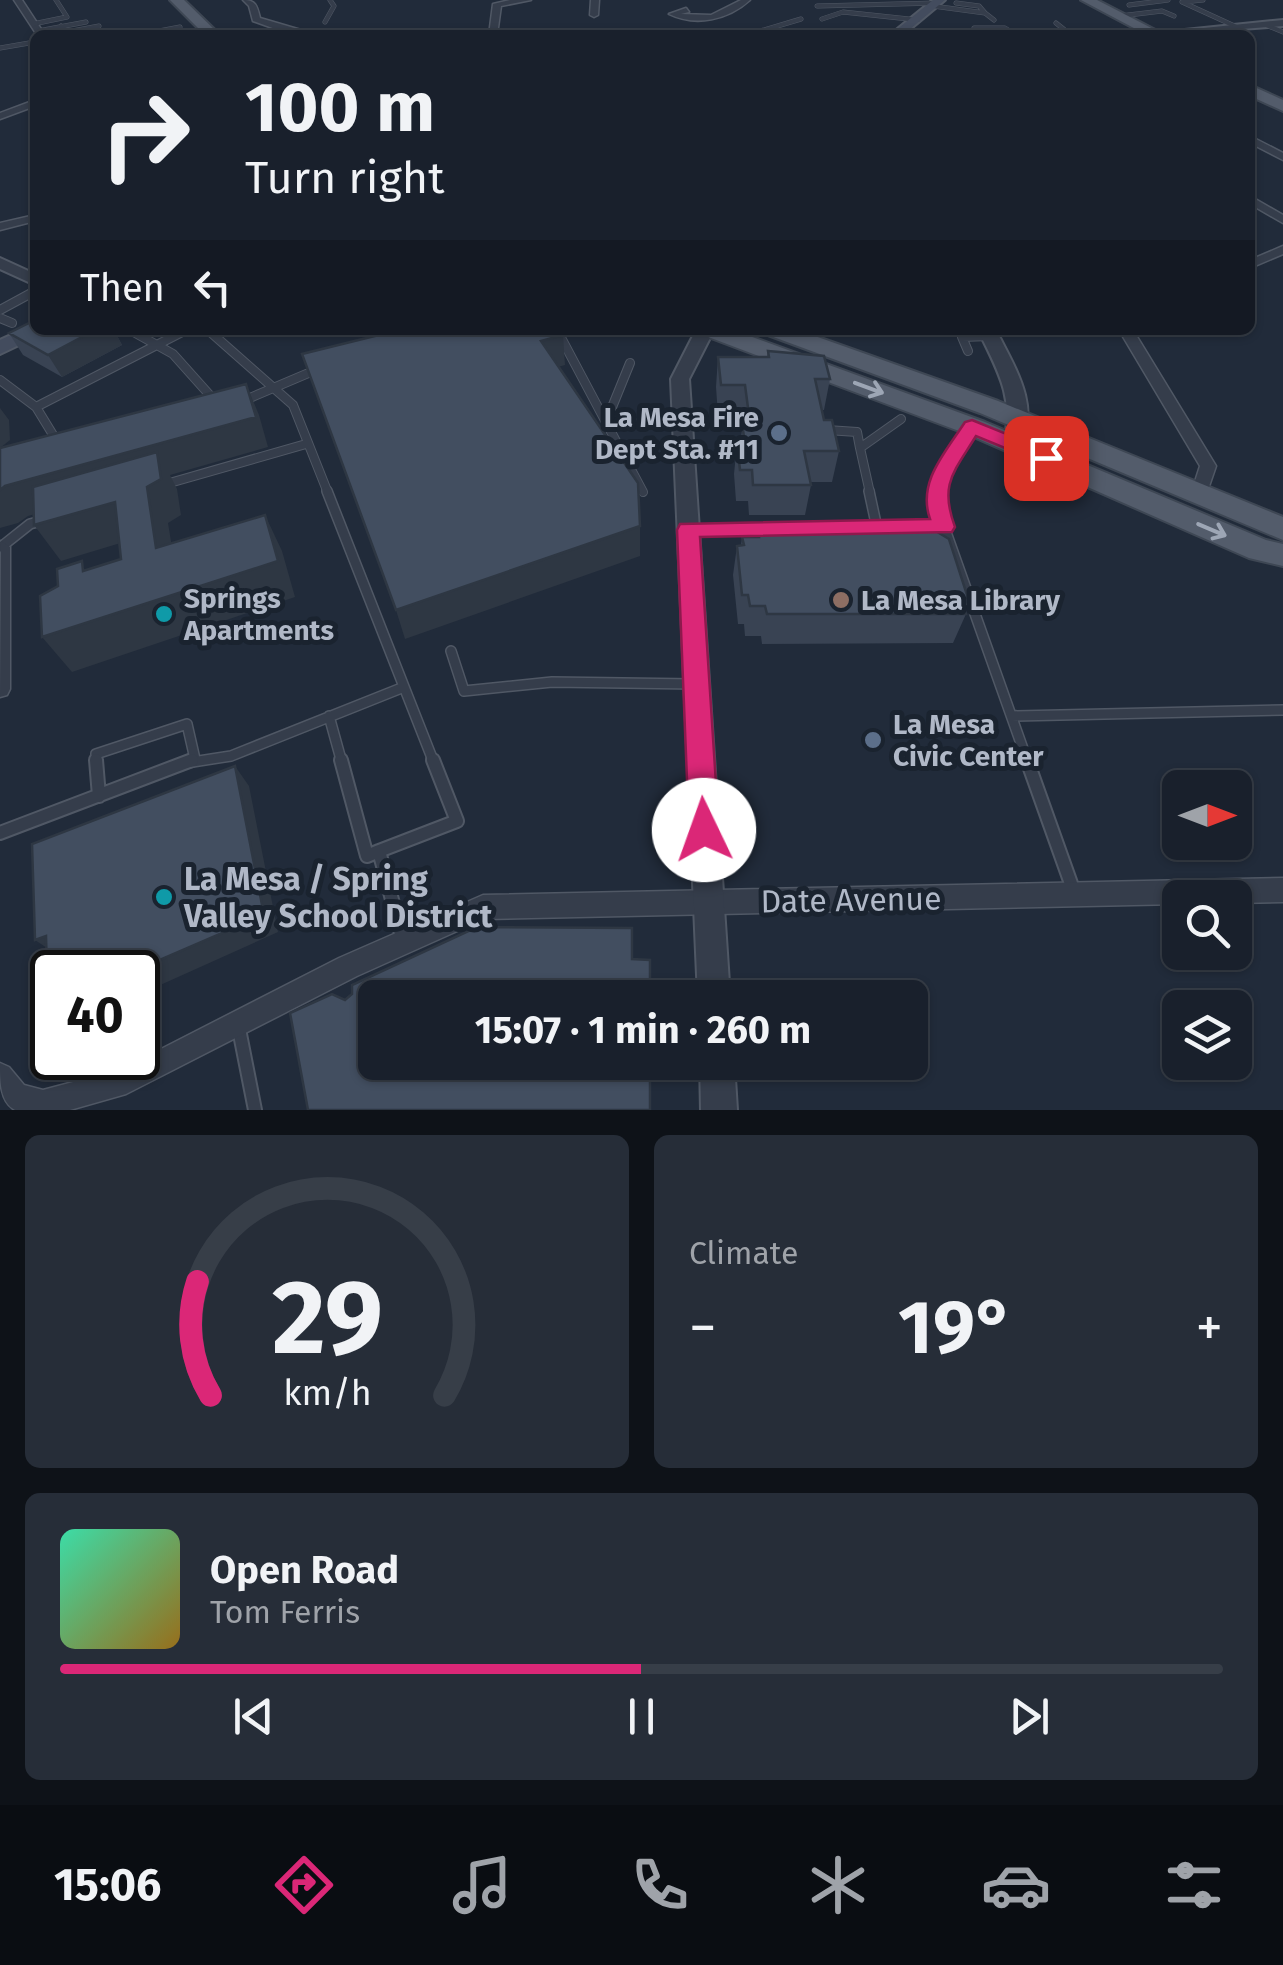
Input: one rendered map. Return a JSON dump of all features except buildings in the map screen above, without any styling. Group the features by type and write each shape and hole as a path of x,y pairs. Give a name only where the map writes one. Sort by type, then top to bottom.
{"main road":[{"path":"176,0 208,30"},
{"path":"1086,0 1124,10 1154,30"},
{"path":"1071,1 1131,30"},
{"path":"907,30 937,2"},
{"path":"167,14 184,30"},
{"path":"1255,82 1283,96"},
{"path":"1255,92 1283,106"},
{"path":"3,320 30,312"},
{"path":"0,348 30,333"},
{"path":"722,335 972,427 1018,432 1199,494 1283,529"},
{"path":"790,335 1018,432 1260,550 1283,554"}],"street":[{"path":"18,0 37,30"},
{"path":"246,0 253,5 256,19 281,29 298,30"},
{"path":"494,30 497,4 528,0"},
{"path":"594,15 595,0"},
{"path":"686,10 673,14 710,18 730,12 746,0"},
{"path":"1217,30 1283,22"},
{"path":"0,116 30,105"},
{"path":"1255,142 1283,157"},
{"path":"1255,202 1279,217"},
{"path":"0,227 30,219"},
{"path":"1255,262 1283,250"},
{"path":"0,263 30,278"},
{"path":"705,335 680,379 713,980"},
{"path":"990,335 1018,396 1018,432"},
{"path":"1129,335 1208,466 1199,494"},
{"path":"0,689 1,547"},
{"name":"Date Avenue","path":"43,1107 126,1081 238,1022 349,974 404,943 482,908 1283,890"},
{"path":"0,1076 16,1097 43,1107"},
{"path":"718,1080 719,1110"}],"lane":[{"path":"37,30 67,17 56,0"},
{"path":"326,22 334,6 330,0"},
{"path":"1124,10 1168,0"},
{"path":"817,6 937,2 985,13 994,20"},
{"path":"1214,3 1182,2 1239,28"},
{"path":"1124,10 1162,11 1174,16"},
{"path":"822,19 843,12 918,20"},
{"path":"763,30 801,19"},
{"path":"37,30 86,22"},
{"path":"1056,23 1065,30"},
{"path":"1266,25 1283,32"},
{"path":"61,26 64,30"},
{"path":"77,30 98,26"},
{"path":"974,28 1008,30"},
{"path":"0,48 30,43"},
{"path":"3,320 30,296"},
{"path":"140,335 161,345 220,406 204,410"},
{"path":"36,407 178,335"},
{"path":"214,335 294,405 306,444 457,821 367,856 330,716"},
{"path":"560,335 643,492"},
{"path":"968,351 962,337 976,335"},
{"path":"606,422 630,363"},
{"path":"236,402 330,366"},
{"path":"0,380 36,407 61,447 46,451"},
{"path":"860,448 900,419"},
{"path":"606,422 683,426"},
{"path":"972,427 936,484 936,504 1075,895"},
{"path":"822,430 857,432 876,528"},
{"path":"146,490 306,444"},
{"path":"1,547 30,524 60,515"},
{"path":"858,528 894,527"},
{"path":"927,527 944,527"},
{"path":"688,530 782,528"},
{"path":"451,651 464,691 552,682 696,684"},
{"path":"0,833 195,758 231,756 404,688"},
{"path":"1012,716 1283,710"},
{"path":"99,796 96,754 187,724 195,758"},
{"path":"379,851 404,943"},
{"path":"238,1022 256,1110"}],"place":[{"name":"La Mesa Fire Dept Sta. #11","path":"779,433"},
{"name":"La Mesa Library","path":"841,600"},
{"name":"Springs Apartments","path":"164,614"},
{"name":"La Mesa Civic Center","path":"873,740"},
{"name":"La Mesa / Spring Valley School District","path":"164,897"}],"route":[{"path":"704,830 688,530 944,527 936,504 936,484 972,427 1046,458"}]}
